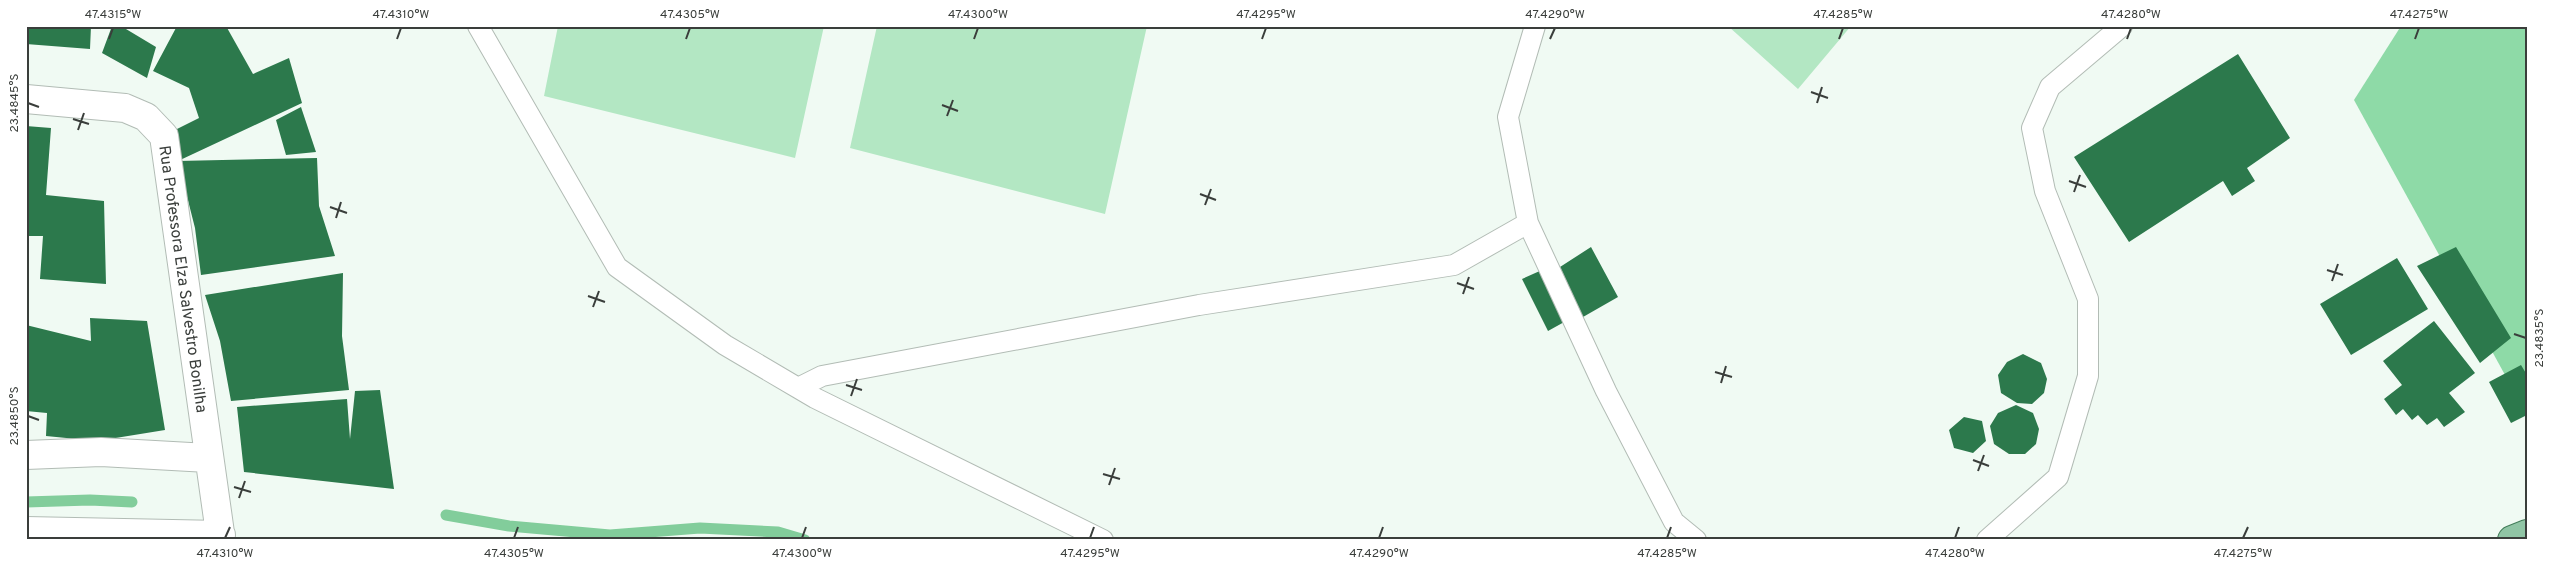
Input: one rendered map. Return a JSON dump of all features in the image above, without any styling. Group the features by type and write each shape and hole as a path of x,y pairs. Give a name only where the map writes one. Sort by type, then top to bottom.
{"main road":[{"path":"2512,540 2527,534"}],"street":[{"name":"Rua Professora Elza Salvestro Bonilha","path":"26,98 125,108 146,116 164,136 208,458 221,538"},
{"path":"26,455 101,452 208,458"},
{"path":"26,532 221,538"}],"lane":[{"path":"478,26 618,267 725,344 798,388 832,407 1103,540"},
{"path":"1535,26 1508,117 1528,223 1606,391 1674,522 1696,540"},
{"path":"1987,540 2058,477 2088,376 2088,299 2045,192 2032,128 2050,87 2122,26"},
{"path":"798,388 822,376 1200,305 1454,265 1528,223"}],"green space":[{"path":"558,26 824,26 795,158 544,96"},
{"path":"877,26 1147,26 1105,214 850,148"},
{"path":"1728,26 1851,26 1798,89"},
{"path":"2401,26 2527,26 2527,415 2354,100"}],"building":[{"path":"26,26 91,26 90,49 26,44"},
{"path":"112,26 121,26 156,47 147,78 102,53"},
{"path":"177,26 226,26 253,74 289,58 302,103 178,161 167,134 199,118 189,88 153,71"},
{"path":"2238,54 2290,138 2247,168 2255,181 2232,196 2223,181 2129,242 2074,157"},
{"path":"301,107 316,152 286,155 276,120"},
{"path":"26,126 51,128 46,195 104,201 106,284 40,279 43,236 26,236"},
{"path":"317,158 319,206 335,256 201,275 195,228 178,161"},
{"path":"1591,247 1618,297 1583,317 1560,267"},
{"path":"2456,247 2511,338 2480,363 2417,266"},
{"path":"2397,258 2428,309 2351,355 2320,304"},
{"path":"1542,270 1566,321 1548,331 1522,279"},
{"path":"343,273 342,336 349,390 231,401 220,341 205,295"},
{"path":"90,318 147,321 165,430 97,441 46,436 47,413 26,411 26,325 91,341"},
{"path":"2434,321 2475,373 2449,393 2465,412 2444,427 2437,418 2427,425 2418,415 2412,420 2403,409 2396,415 2384,399 2402,385 2383,361"},
{"path":"2023,354 2041,363 2047,379 2044,393 2032,404 2017,403 2001,393 1998,375 2007,362"},
{"path":"2521,365 2527,375 2527,415 2511,423 2489,382"},
{"path":"380,390 394,489 244,472 237,407 347,399 350,439 355,391"},
{"path":"2016,405 2033,413 2039,429 2036,444 2025,454 2009,454 1994,444 1990,426 1998,413"},
{"path":"1964,417 1982,421 1986,441 1973,453 1954,448 1949,430"}],"waterway":[{"path":"26,502 90,500 132,502"},
{"path":"446,515 509,526 610,535 700,528 778,532 805,540"}]}
